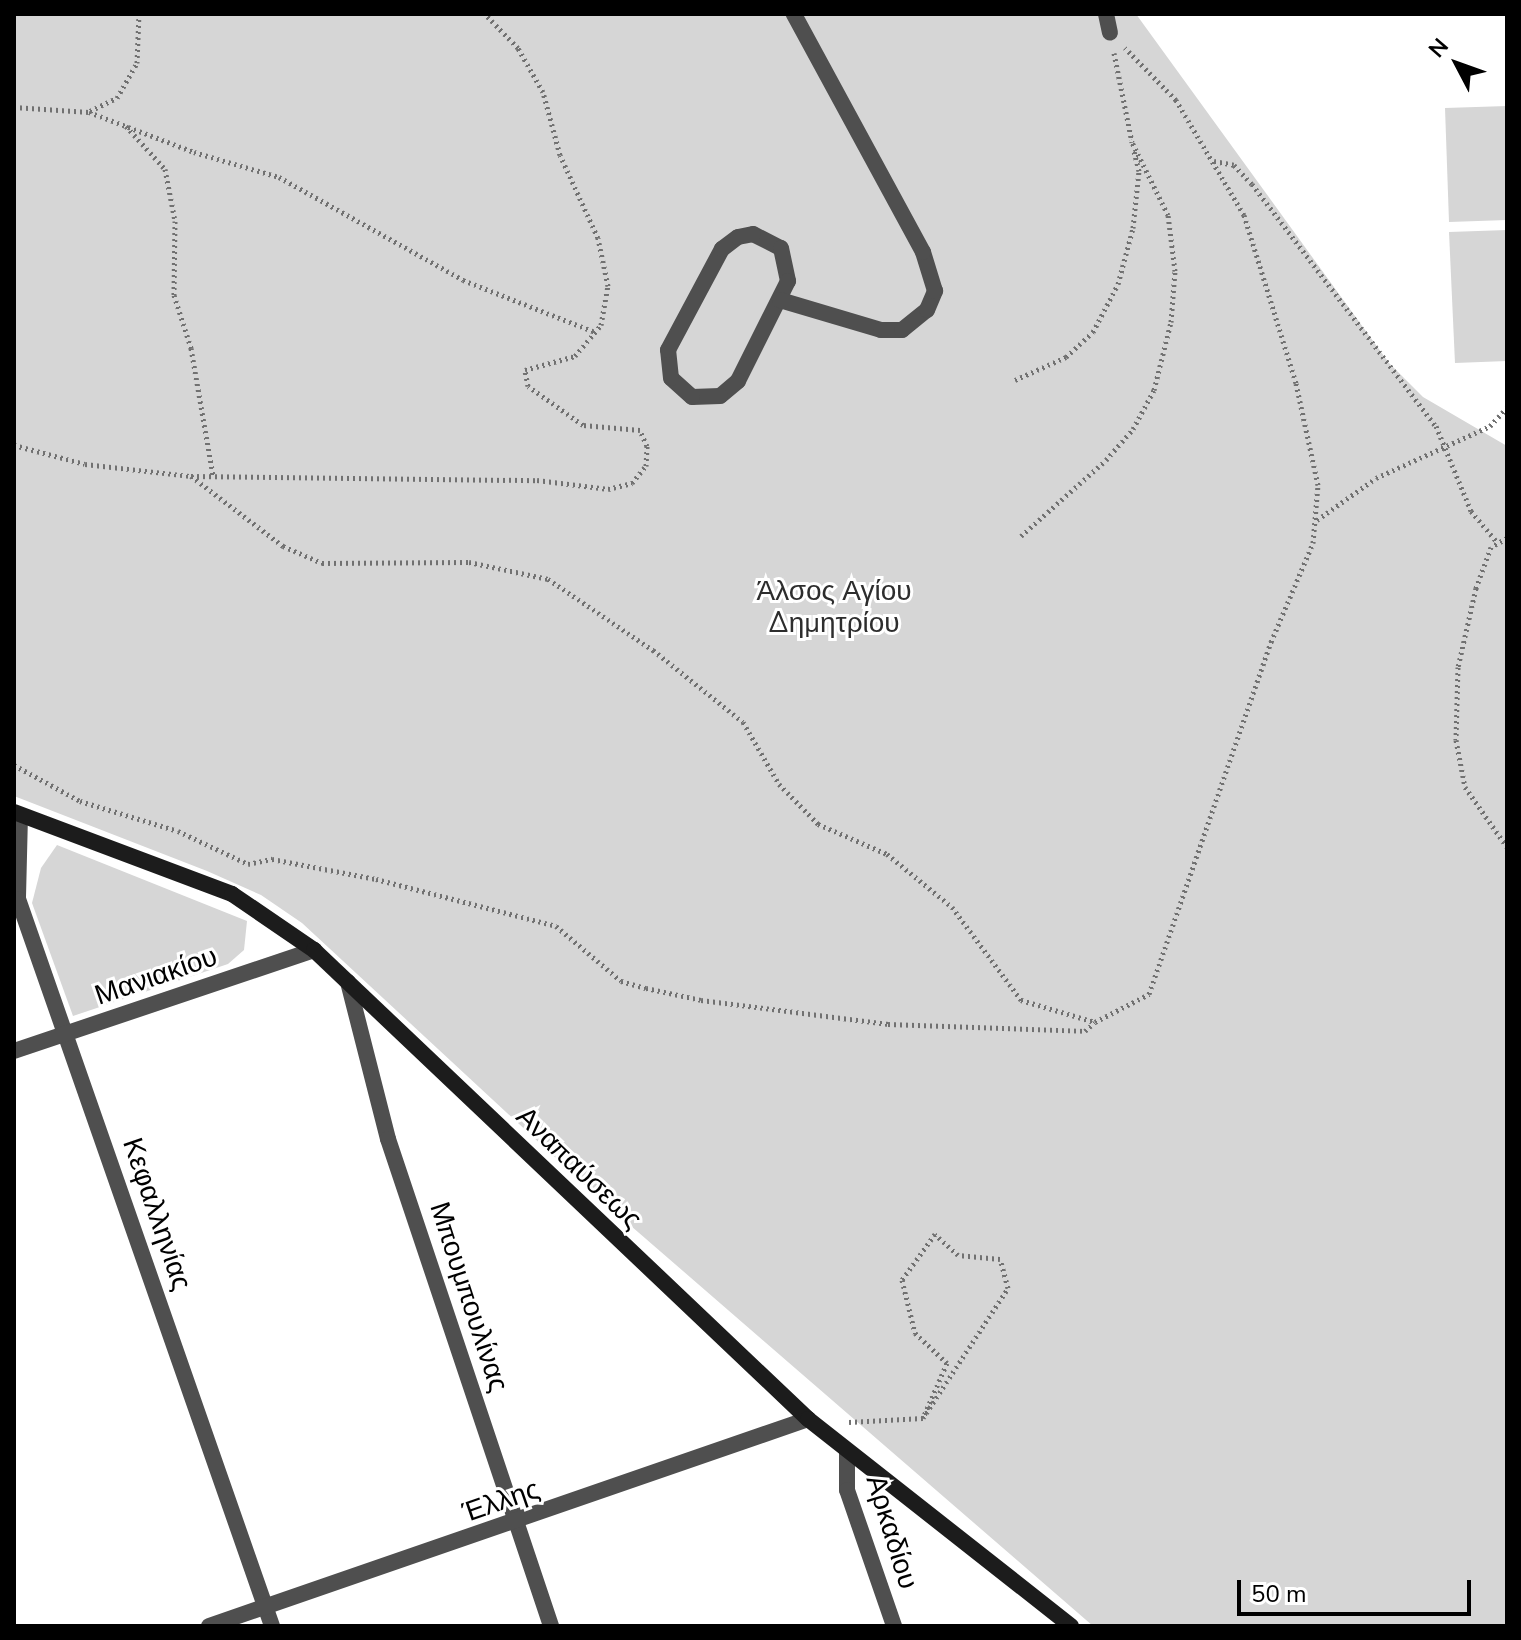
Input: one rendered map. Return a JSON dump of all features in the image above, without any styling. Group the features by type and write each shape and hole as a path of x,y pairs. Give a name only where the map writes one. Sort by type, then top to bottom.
{"street":[{"path":"780,300 881,330 902,330 921,317 935,291 923,252 794,14"},
{"path":"1106,14 1110,33"},
{"path":"765,236 781,248 789,265 780,300 730,390 708,399 692,397 671,378 668,350 722,249 738,237 765,236"},
{"name":"Αναπαύσεως","path":"17,814 232,894 314,950 808,1419 1071,1626"},
{"name":"Κεφαλληνίας","path":"17,814 18,899 272,1626"},
{"name":"Μανιακίου","path":"14,1051 314,950"},
{"name":"Μπουμπουλίνας","path":"348,982 388,1139 551,1626"},
{"name":"Έλλης","path":"209,1626 517,1523 808,1419"},
{"name":"Αρκαδίου","path":"847,1451 847,1490 894,1626"}],"path":[{"path":"89,112 117,98 137,63 139,14"},
{"path":"14,445 85,464 191,476 537,480 608,489 632,483 646,466 647,446 640,430 583,425 528,386 525,370 575,356 601,325 608,286 598,238 560,155 543,92 518,48 485,14"},
{"path":"1015,380 1066,357 1093,332 1118,284 1133,228 1139,171 1110,33"},
{"path":"14,765 80,801 178,831 248,864 272,859 376,879 556,926 621,981 701,1000 888,1024 1085,1031 1095,1022 1149,994 1271,642 1313,543 1318,485 1296,383 1244,215 1176,100 1110,33"},
{"path":"14,107 89,112 194,152 279,177 463,280 595,332"},
{"path":"123,123 165,169 175,221 174,295 191,348 213,476"},
{"path":"1021,536 1106,460 1133,429 1154,390 1171,322 1175,271 1168,215 1131,140"},
{"path":"1212,161 1234,165 1252,184 1436,426 1471,511 1497,542"},
{"path":"1315,521 1376,478 1446,449 1490,426 1507,408"},
{"path":"191,476 283,546 322,563 469,562 548,579 653,650 743,722 779,784 818,824 887,854 952,907 1021,1000 1095,1022"},
{"path":"1507,538 1497,542 1476,588 1458,667 1456,740 1465,787 1507,847"},
{"path":"935,1234 958,1255 1000,1259 1008,1288 923,1418 947,1363 915,1333 902,1280 935,1234"},
{"path":"808,1419 866,1423 923,1418"}],"green space":[{"name":"Άλσος Αγίου Δημητρίου","path":"14,14 1136,14 1389,363 1423,397 1507,446 1507,1626 1093,1626 601,1200 302,923 261,895 207,871 14,796"},
{"path":"1507,106 1507,220 1449,222 1445,108"},
{"path":"1507,230 1507,361 1455,363 1449,232"},
{"path":"57,845 247,921 244,950 228,964 73,1016 32,903 41,868"}]}
